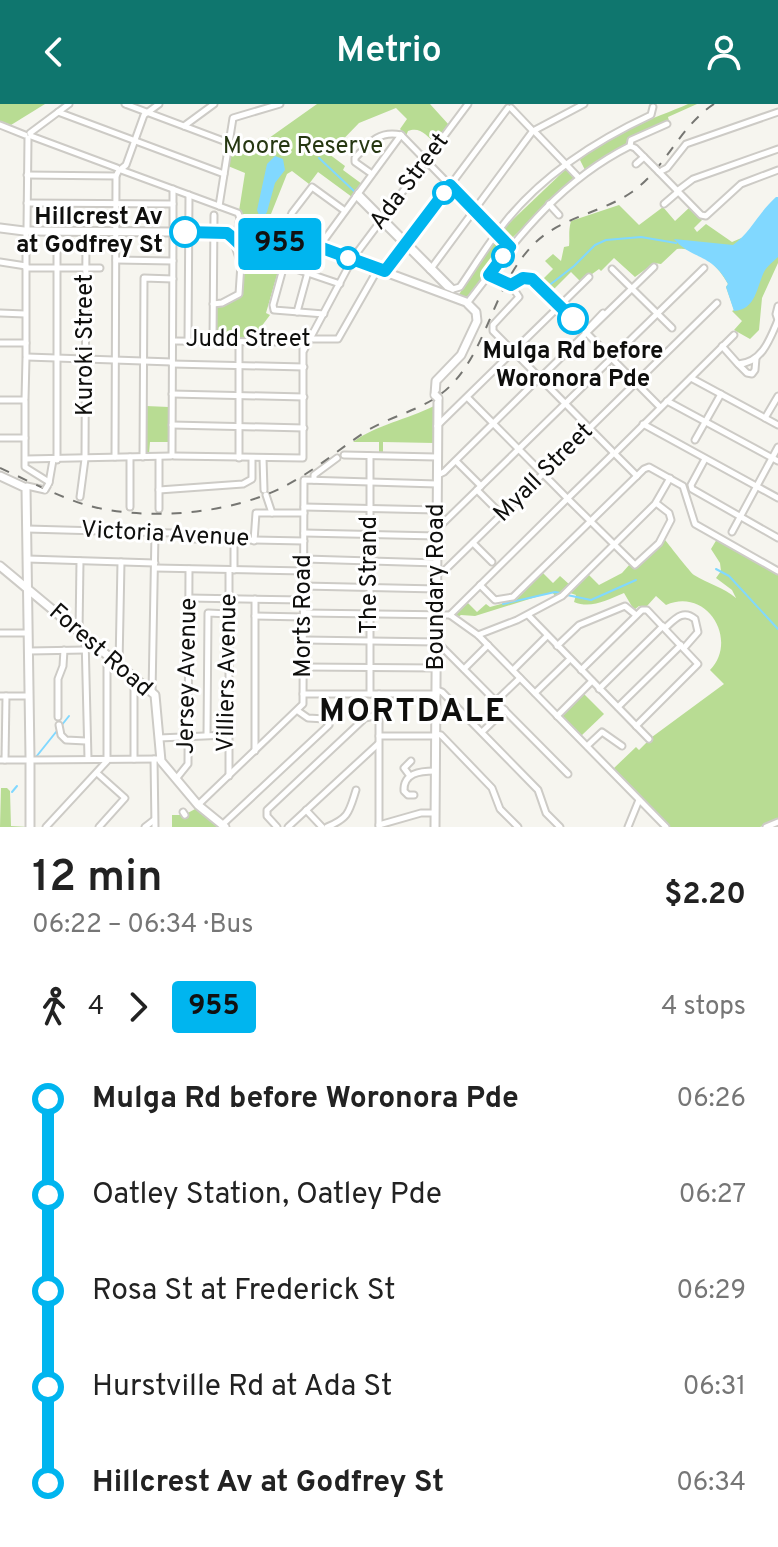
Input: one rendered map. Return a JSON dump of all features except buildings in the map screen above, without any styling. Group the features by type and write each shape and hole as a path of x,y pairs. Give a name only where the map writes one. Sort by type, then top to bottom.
{"main road":[{"path":"0,228 26,231 214,232 229,234 248,255 260,259 272,255 285,232 468,303"},
{"name":"Boundary Road","path":"435,827 436,381 460,357 477,321 476,312 468,303"},
{"path":"0,476 26,488 27,588 31,596 28,633 30,827"},
{"name":"Forest Road","path":"0,566 27,588"},
{"name":"Forest Road","path":"31,596 152,693 157,701 157,759"},
{"path":"157,759 198,805 224,825"}],"street":[{"path":"28,135 69,104"},
{"path":"125,104 229,143"},
{"path":"115,457 116,203 120,170 129,157 148,112 159,104"},
{"path":"184,126 214,104"},
{"path":"219,206 234,116 280,104"},
{"path":"431,268 534,131 584,104"},
{"name":"Ada Street","path":"307,340 352,260 464,105"},
{"path":"357,194 431,268 456,288 510,216 566,164 606,138 651,115 654,105"},
{"path":"385,271 510,106 579,178"},
{"path":"58,112 224,174"},
{"path":"657,170 667,168 686,144 778,112"},
{"path":"0,125 238,213 237,233"},
{"path":"468,303 511,246 549,204 579,178 630,146 631,140 663,127"},
{"path":"28,135 24,400 26,469 47,486"},
{"path":"319,247 401,135"},
{"path":"372,174 355,159 374,138 401,135 511,246"},
{"path":"630,146 701,215 706,216 741,184 778,170"},
{"path":"664,204 693,179 778,149"},
{"path":"636,164 644,157"},
{"path":"27,175 120,170"},
{"path":"285,232 292,213 312,187 345,211"},
{"path":"172,456 173,189"},
{"path":"188,341 189,195"},
{"path":"27,203 173,204"},
{"path":"549,204 559,215"},
{"path":"213,341 214,215"},
{"name":"Kuroki Street","path":"80,497 85,459 86,231"},
{"path":"213,304 239,294 241,263 236,249"},
{"path":"47,486 55,460 57,250"},
{"path":"116,260 173,261"},
{"path":"0,262 26,267 100,268"},
{"path":"324,314 277,312 273,305 284,265 340,284"},
{"path":"436,457 340,457 314,475 314,480 370,482 437,479 654,267"},
{"path":"304,533 371,535 437,532 704,268"},
{"path":"612,269 672,328"},
{"name":"Judd Street","path":"173,341 335,340 341,337 385,271"},
{"path":"297,312 308,272"},
{"path":"489,275 511,285 519,299 492,327 637,476"},
{"path":"437,426 589,277"},
{"path":"143,457 144,278 173,279"},
{"path":"511,285 523,278 532,279 660,407"},
{"name":"Myall Street","path":"437,573 444,571 717,303"},
{"path":"739,365 749,363 773,338 778,306"},
{"path":"0,314 25,314"},
{"path":"450,615 734,335"},
{"path":"26,459 172,456 302,458 304,350 307,340"},
{"path":"239,342 239,458"},
{"path":"0,343 26,343"},
{"path":"722,346 746,372 752,374 756,357"},
{"path":"26,357 304,367"},
{"path":"691,378 778,425"},
{"path":"172,394 304,397"},
{"path":"695,440 721,394"},
{"path":"765,418 778,396"},
{"path":"468,398 635,565 659,543 671,520 670,513 656,503"},
{"path":"0,400 24,400"},
{"path":"667,401 775,459"},
{"path":"643,424 778,498"},
{"path":"172,425 304,428"},
{"path":"0,438 25,438"},
{"path":"732,532 775,459 778,447"},
{"name":"The Strand","path":"370,456 370,694"},
{"path":"130,457 130,507"},
{"path":"159,457 159,509"},
{"path":"159,490 242,484 252,479 252,458"},
{"path":"263,458 265,493 272,513"},
{"path":"705,459 691,488 778,538"},
{"path":"456,461 502,515"},
{"path":"480,585 495,600 513,597 644,469 652,468 683,487 695,524 778,571"},
{"path":"478,635 555,601 656,503 670,478"},
{"name":"Morts Road","path":"198,805 303,704 304,480 314,480"},
{"path":"26,488 47,486"},
{"path":"254,541 255,514 370,508 437,510"},
{"name":"Victoria Avenue","path":"26,529 173,534 193,539 305,541"},
{"path":"152,693 155,533"},
{"name":"Villiers Avenue","path":"229,776 229,599 234,540"},
{"path":"473,543 492,562"},
{"path":"26,559 121,562 189,569 305,571"},
{"path":"305,559 437,563"},
{"path":"80,561 88,759"},
{"path":"119,665 121,562"},
{"name":"Jersey Avenue","path":"176,779 188,766 189,569"},
{"path":"304,586 437,589"},
{"path":"189,598 304,600"},
{"path":"255,599 255,751"},
{"path":"557,646 580,624 625,606 637,615"},
{"path":"581,670 644,609 683,646 698,664 636,726"},
{"path":"207,735 208,613 229,614"},
{"path":"255,616 450,615 478,635 666,827"},
{"path":"528,615 649,739"},
{"path":"599,689 664,627 683,615 695,619 697,634 618,707"},
{"path":"0,633 28,633"},
{"path":"513,670 547,636"},
{"path":"304,640 437,642 568,774"},
{"path":"464,669 488,645"},
{"path":"58,717 58,679 64,664 64,650"},
{"path":"29,651 85,650"},
{"path":"46,827 108,760 109,657"},
{"path":"535,693 570,659"},
{"path":"304,667 437,668"},
{"path":"496,701 520,678"},
{"path":"134,759 135,681"},
{"path":"557,716 592,681"},
{"path":"303,694 441,690 539,791 547,815 560,827"},
{"path":"379,694 379,826 421,813 435,813"},
{"path":"29,696 3,696 3,760 157,759 154,823 145,827"},
{"path":"482,732 505,710"},
{"path":"224,825 329,725 327,719 308,718 298,711"},
{"path":"277,827 267,816 267,810 365,718 379,715"},
{"path":"59,725 61,735 66,740 86,741"},
{"path":"587,746 602,732 622,746"},
{"path":"159,738 227,735"},
{"path":"379,736 441,735 492,788 499,807 515,826"},
{"path":"288,827 378,744"},
{"path":"410,776 403,766 411,761"},
{"path":"414,795 404,791 404,783 410,776 423,771 436,771"},
{"path":"97,773 125,798 99,827"},
{"path":"306,810 324,827 341,821 348,815 356,790"},
{"path":"628,827 640,802"},
{"path":"768,827 778,822"}],"green space":[{"path":"0,104 45,104 11,125 0,121"},
{"name":"Moore Reserve","path":"317,104 430,104 449,125 435,143 416,130 408,131 406,136 400,129 407,119 396,108 359,123 329,154 345,166 343,170 362,184 352,197 318,172 309,184 292,171 287,174 267,224 282,231 269,253 257,256 238,238 243,219 239,211 245,173 228,166 231,147 254,155 264,145 262,143"},
{"path":"688,104 697,104 668,117 669,121 628,139 625,146 585,170 580,160 601,142"},
{"path":"566,169 576,178 511,239 502,230"},
{"path":"619,205 639,225 663,207 675,221 690,207 702,220 694,228 697,232 706,224 732,242 746,236 778,246 778,263 762,298 759,330 750,339 734,330 742,321 732,311 724,277 707,259 685,249 677,249 661,264 654,263 635,277 614,258 601,271 599,269 581,282 571,272 551,292 540,282 553,269 545,261 553,254 561,261 564,247 569,246 571,221"},
{"path":"496,237 507,247 484,271 484,277 469,297 458,296"},
{"path":"237,248 250,259 259,261 275,258 282,248 287,250 266,313 270,315 261,327 261,338 216,338 216,306 240,296 243,262"},
{"path":"146,406 169,407 169,442 150,442 149,454 145,454"},
{"path":"434,406 434,443 383,442 383,453 379,453 379,442 353,442 372,431"},
{"path":"717,539 778,574 778,819 760,827 669,827 613,769 636,747 639,750 724,684 710,670 718,658 720,632 706,610 694,603 681,601 666,605 656,596 647,606 634,610 624,593 587,605 574,602 576,595 570,593 589,575 599,585 622,573 630,564 637,566 665,540 694,575 736,598 732,590 716,578 721,571 720,563 711,549"},
{"path":"543,573 553,583 560,576 570,585 556,597 552,592 475,616 458,617 455,614 467,602 477,612 486,604 490,607 516,600"},
{"path":"584,694 604,714 581,736 561,716"},
{"path":"1,788 10,791 11,826 29,827 0,827"},
{"path":"197,808 220,827 172,827 172,815 184,815"}],"water":[{"path":"275,156 283,159 285,170 275,183 267,212 259,215 257,210 267,164"},
{"path":"776,197 778,257 765,270 751,302 734,311 726,287 728,284 722,274 674,239 733,245"}],"waterway":[{"path":"319,158 355,192"},
{"path":"547,287 595,245 606,240 641,237 676,243"},
{"path":"716,569 729,576 778,629"},
{"path":"567,595 591,600 636,580"},
{"path":"503,604 561,593"},
{"path":"61,726 69,716"},
{"path":"36,757 56,732"},
{"path":"12,792 17,786"}],"railway":[{"path":"0,468 83,504 132,513 186,513 212,509 239,504 285,486 365,432 423,405 444,391 466,367 509,279 532,246 555,228 632,192 654,171 691,124 714,104"}],"bus line":[{"name":"955","path":"185,232 227,233 244,252 260,259 272,255 283,238 289,236 385,271 450,185 510,247 489,275 511,285 523,278 532,279 573,319"}],"place":[{"name":"Hillcrest Av at Godfrey St","path":"185,232"},
{"name":"Mulga Rd before Woronora Pde","path":"573,319"}],"district":[{"name":"MORTDALE","path":"413,713"}]}
